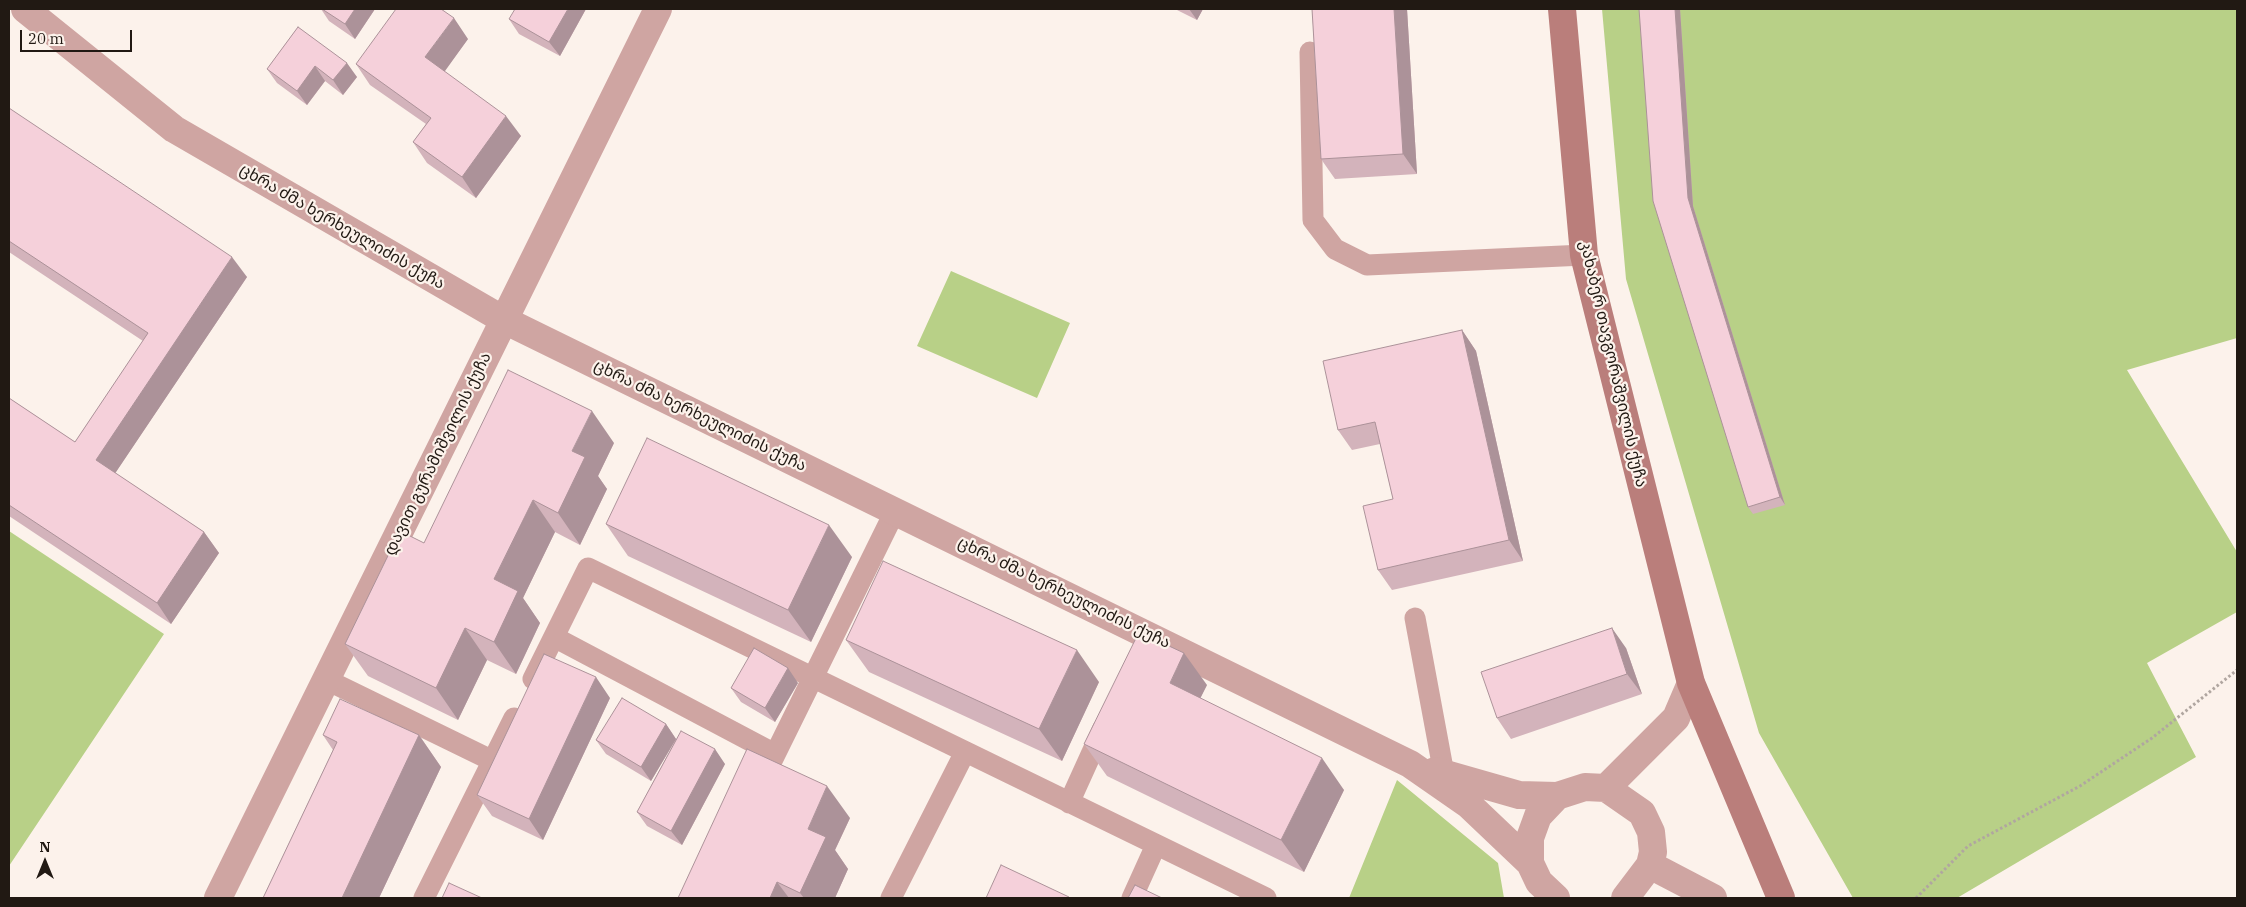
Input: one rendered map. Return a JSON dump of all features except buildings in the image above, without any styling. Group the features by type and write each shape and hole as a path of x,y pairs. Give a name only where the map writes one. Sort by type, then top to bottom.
{"street":[{"name":"ცხრა ძმა ხერხეულიძის ქუჩა","path":"25,9 174,129 504,320 894,511 1143,642 1410,764 1520,795 1557,796"},
{"name":"დავით გურამიშვილის ქუჩა","path":"218,898 658,9"},
{"name":"კახაბერ თავგორაშვილის ქუჩა","path":"1562,9 1584,255 1691,684 1781,898"},
{"path":"1606,788 1676,718 1691,684"},
{"name":"ცხრა ძმა ხერხეულიძის ქუჩა","path":"1410,764 1470,805 1541,885"},
{"path":"1541,885 1530,838 1538,816 1557,796 1585,787 1606,788 1642,813 1651,832 1653,852 1650,865 1625,898"},
{"path":"1650,865 1713,898"}],"lane":[{"path":"1310,52 1314,220 1335,249 1367,265 1584,255"},
{"path":"750,805 894,511"},
{"path":"424,898 588,568 1266,898"},
{"path":"1415,618 1444,774"},
{"path":"554,638 775,754"},
{"path":"326,680 493,761"},
{"path":"1069,803 1110,714"},
{"path":"892,898 965,752"},
{"path":"1132,898 1156,845"}],"path":[{"path":"1916,898 1968,846 2080,786 2152,738 2237,670"}],"green space":[{"path":"1602,9 2237,9 2237,338 2127,370 2237,552 2237,612 2147,663 2196,757 1957,898 1853,898 1759,733 1626,279"},
{"path":"951,271 1070,323 1037,398 917,346"},
{"path":"9,531 164,634 9,866"},
{"path":"1397,780 1498,863 1504,898 1349,898"}]}
